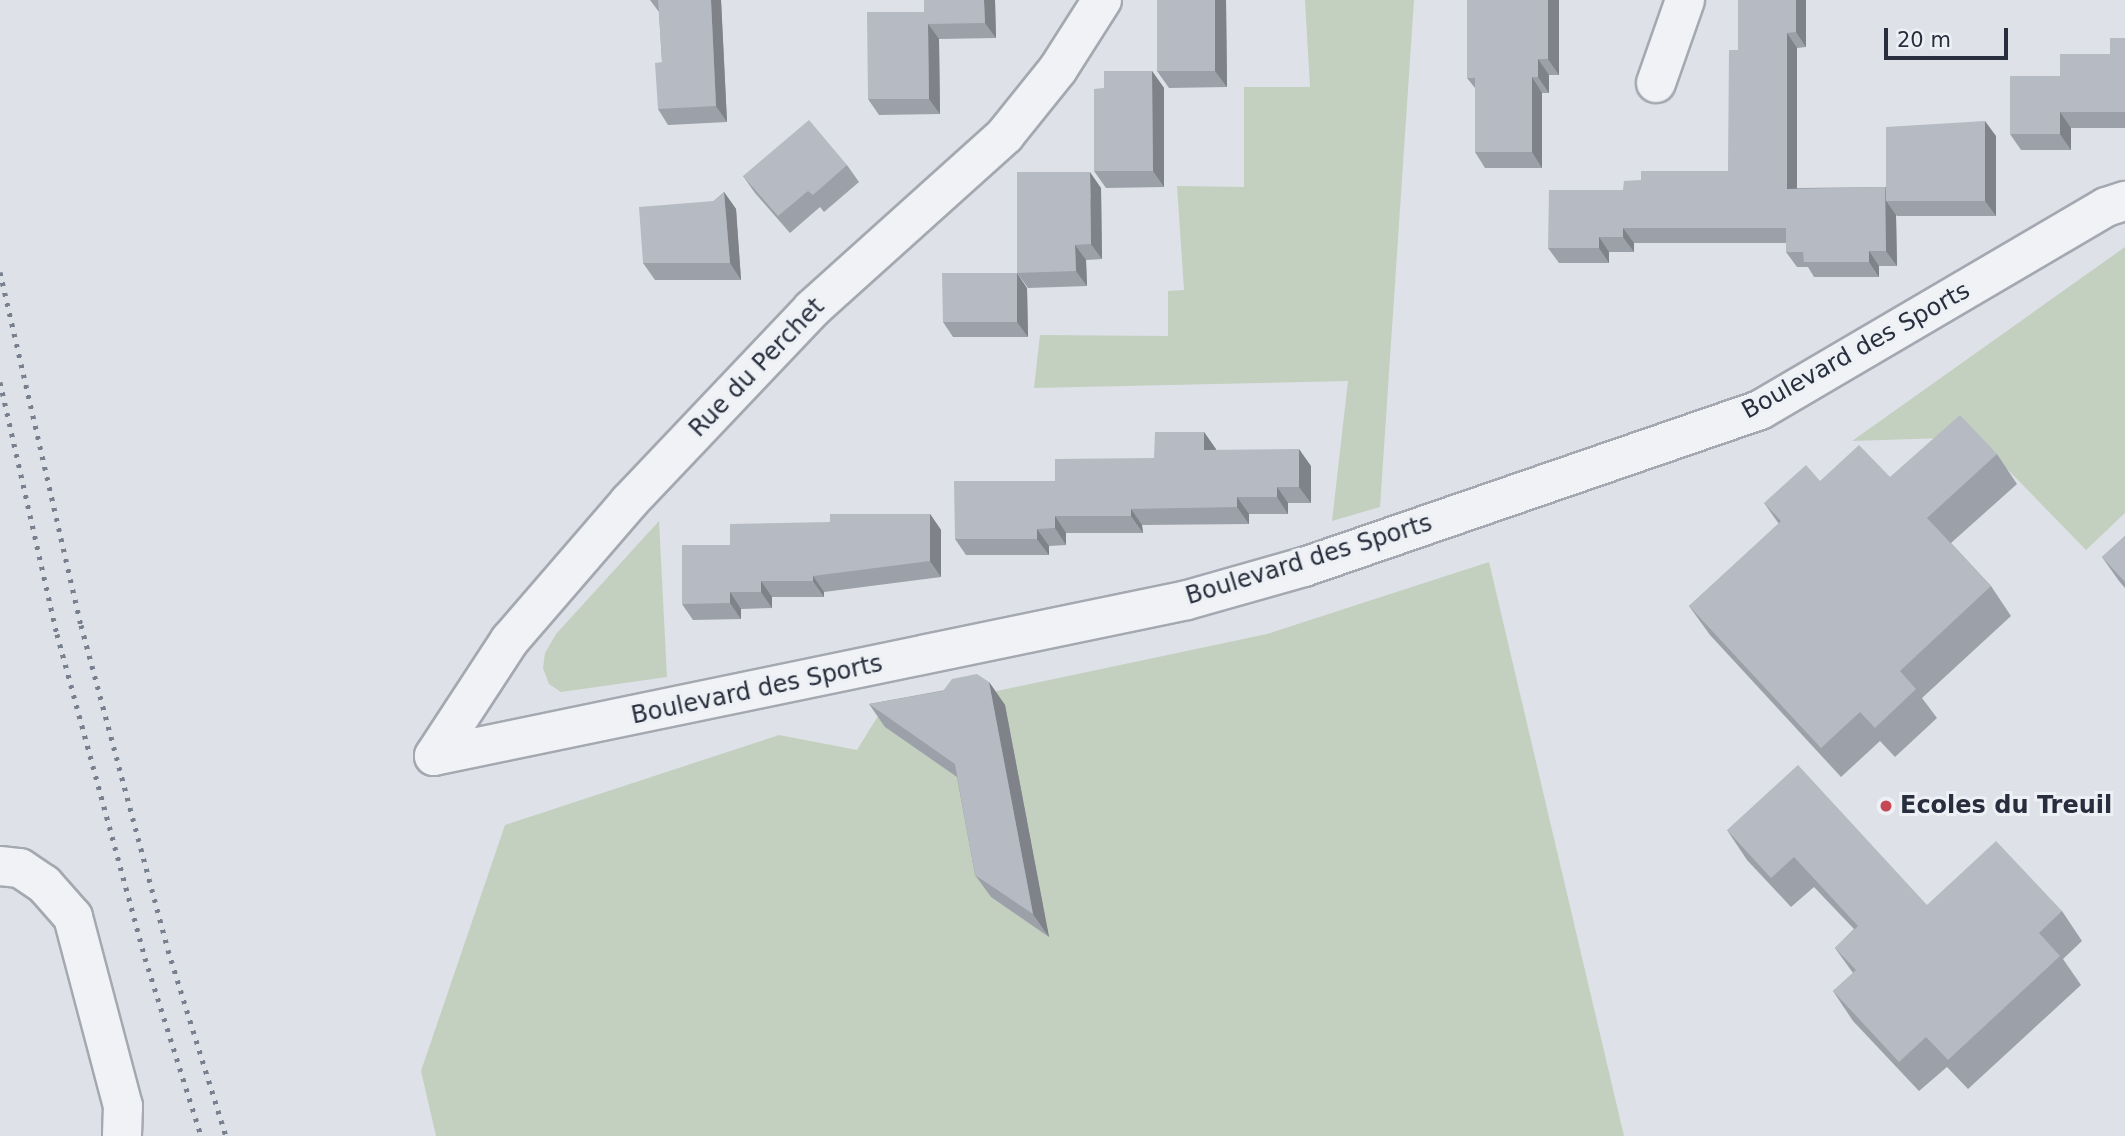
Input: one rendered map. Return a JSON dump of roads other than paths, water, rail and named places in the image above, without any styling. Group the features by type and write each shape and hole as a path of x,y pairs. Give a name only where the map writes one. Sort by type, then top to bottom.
{"street":[{"name":"Rue du Perchet","path":"434,756 510,640 629,502 812,309 1005,135 1058,69 1102,0"},
{"path":"1656,83 1685,0"},
{"name":"Boulevard des Sports","path":"434,756 1187,600 1304,567 1760,410 2106,207 2125,201"},
{"path":"0,866 20,868 44,884 73,917 124,1106 122,1136"}],"railway":[{"path":"0,272 81,625 168,950 226,1136"},
{"path":"0,382 57,634 145,958 201,1136"}],"place":[{"name":"Ecoles du Treuil","path":"1886,806"}]}
